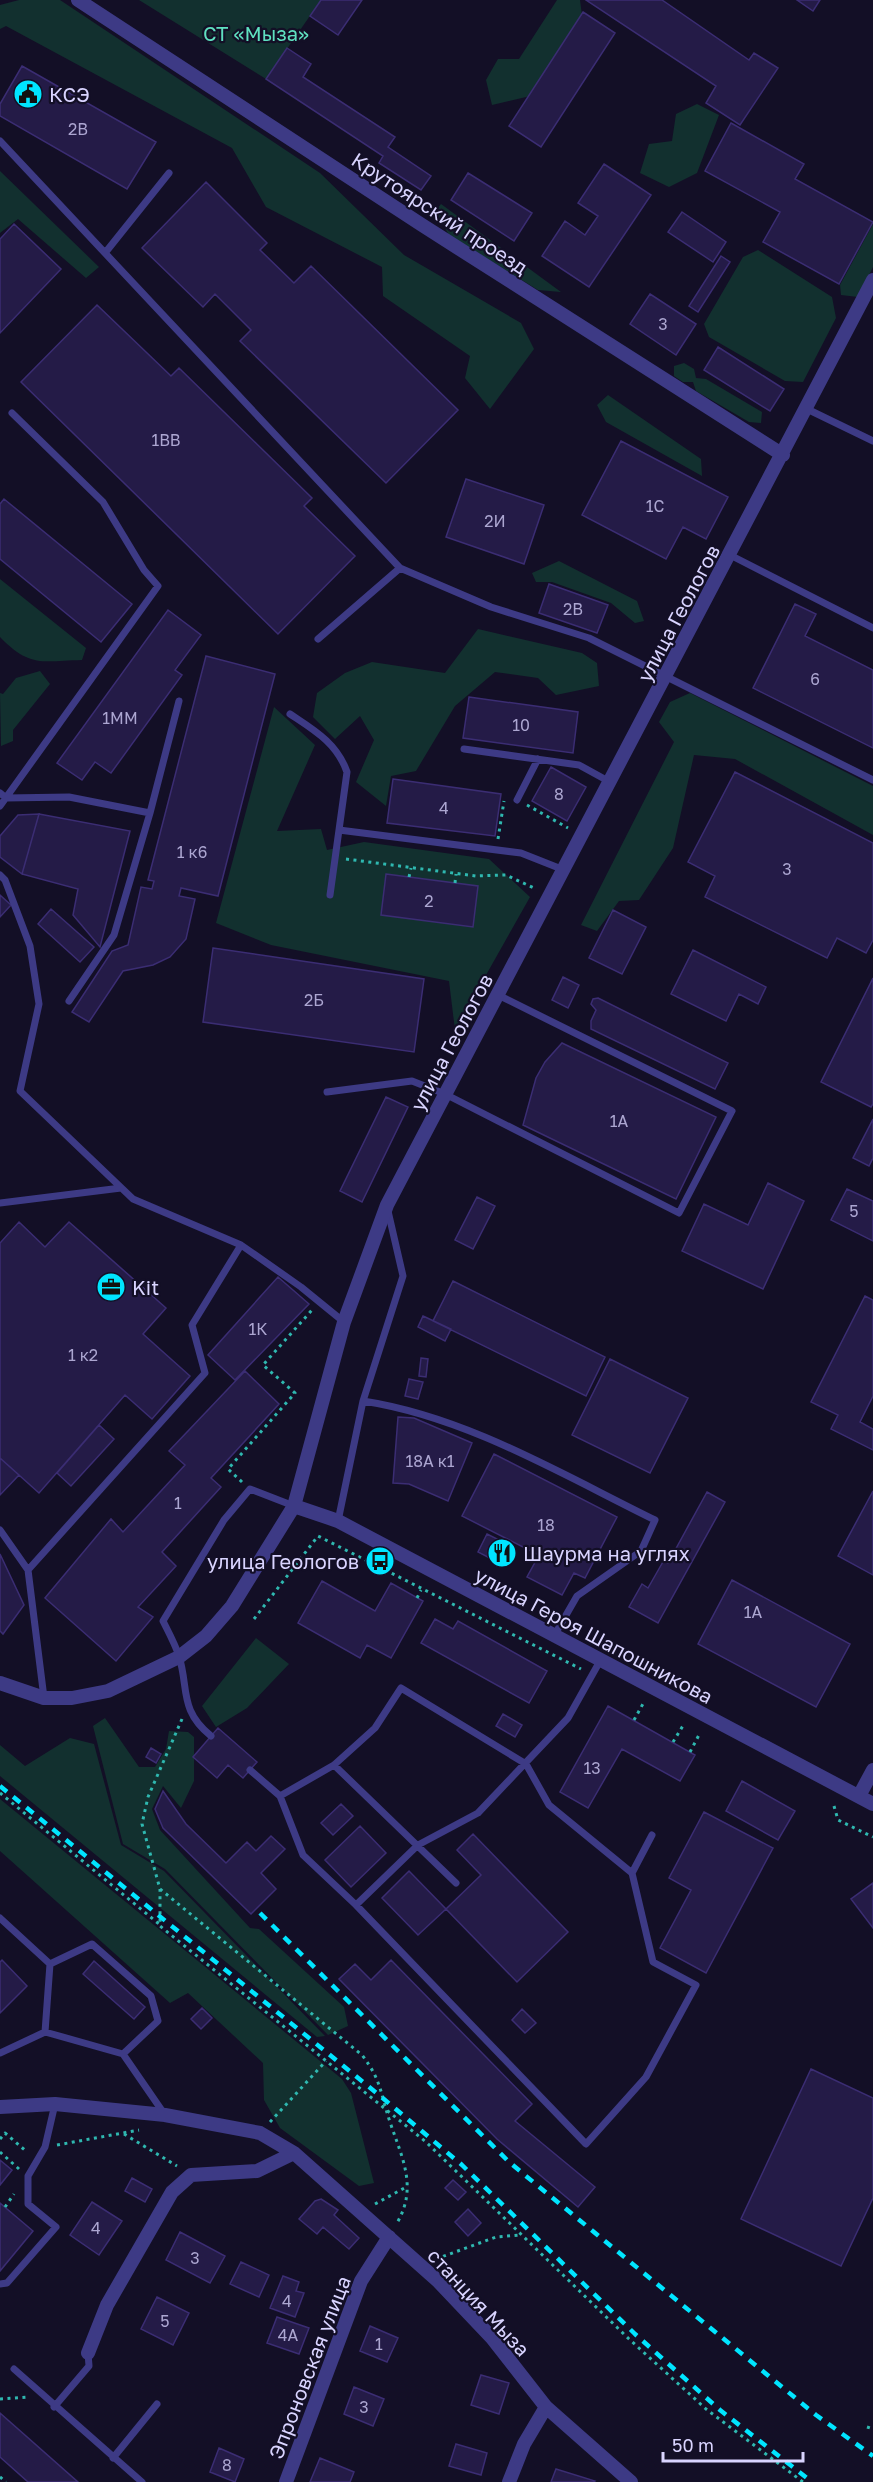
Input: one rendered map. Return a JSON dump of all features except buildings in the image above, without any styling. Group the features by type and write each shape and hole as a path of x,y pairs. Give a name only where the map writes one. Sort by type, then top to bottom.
{"street":[{"name":"Крутоярский проезд","path":"78,0 422,225 783,455"},
{"name":"улица Геологов","path":"0,1683 44,1698 72,1698 108,1691 179,1657 206,1636 232,1606 294,1506 344,1322 387,1205 873,280"},
{"name":"улица Героя Шапошникова","path":"294,1506 338,1521 873,1804"},
{"path":"859,1796 873,1770"},
{"name":"станция Мыза","path":"0,2107 55,2104 165,2115 260,2133 294,2153 418,2264 492,2338 546,2407 631,2482"},
{"path":"88,2353 106,2305 172,2192 191,2175 257,2171 294,2153"},
{"name":"Эпроновская улица","path":"286,2482 361,2281 389,2237"},
{"path":"509,2482 524,2444 546,2407"}],"lane":[{"path":"0,141 400,568 498,610 589,638 873,780"},
{"path":"105,253 169,173"},
{"path":"807,409 873,441"},
{"path":"0,806 3,796 158,586 144,570 103,502 12,413"},
{"path":"730,555 873,628"},
{"path":"318,639 400,568"},
{"path":"69,1001 114,935 150,813 179,701"},
{"path":"290,714 321,735 341,755 347,772 330,895"},
{"path":"464,749 579,765 610,782"},
{"path":"517,800 538,759"},
{"path":"3,796 69,797 150,813"},
{"path":"339,830 521,854 564,870"},
{"path":"0,875 5,880 30,946 39,1004 20,1091 133,1199 241,1245 344,1322"},
{"path":"327,1092 412,1081 446,1094 679,1214 732,1111 498,995"},
{"path":"0,1203 121,1188"},
{"path":"338,1521 363,1401 404,1276 387,1205"},
{"path":"28,1570 205,1373 192,1325 241,1245"},
{"path":"363,1401 423,1413 478,1435 655,1520 641,1551 577,1596 554,1636"},
{"path":"211,1736 187,1707 179,1657 164,1621 224,1520 250,1489 294,1506"},
{"path":"0,1530 28,1570 44,1698"},
{"path":"356,1905 418,1845 478,1813 568,1718 600,1660"},
{"path":"250,1770 280,1796 303,1855 356,1905 586,2144 646,2077 696,1985 653,1962 632,1874 549,1804 526,1764 401,1688 375,1728 334,1765 280,1796"},
{"path":"334,1765 456,1883"},
{"path":"632,1874 652,1835"},
{"path":"0,1918 50,1964"},
{"path":"50,1964 92,1944 151,1996 158,2021 123,2054"},
{"path":"45,2032 50,1964"},
{"path":"0,2053 45,2032 123,2054 165,2115"},
{"path":"0,2284 7,2283 56,2227 28,2204 28,2176 45,2147 55,2104"},
{"path":"54,2407 89,2366 88,2353"},
{"path":"14,2369 54,2407 141,2482"},
{"path":"113,2457 157,2404"}],"path":[{"path":"488,840 498,841 504,801 517,800 570,829"},
{"path":"335,857 456,874 506,875 538,891"},
{"path":"409,877 411,868"},
{"path":"455,883 456,874"},
{"path":"250,1489 228,1470 295,1394 263,1365 320,1302"},
{"path":"254,1619 318,1536 570,1665 594,1673"},
{"path":"417,1598 421,1590"},
{"path":"634,1720 644,1702"},
{"path":"673,1742 684,1724"},
{"path":"690,1752 700,1733"},
{"path":"160,1926 160,1889 142,1824 148,1797 175,1737"},
{"path":"0,1793 426,2142 520,2235 706,2409 802,2482"},
{"path":"834,1806 838,1820 873,1837"},
{"path":"160,1889 362,2055 377,2074 387,2112 406,2164 408,2187 407,2204 389,2237"},
{"path":"260,2133 326,2061"},
{"path":"45,2147 141,2130"},
{"path":"0,2139 5,2133 37,2160"},
{"path":"123,2133 191,2175"},
{"path":"0,2152 28,2176"},
{"path":"360,2211 408,2187"},
{"path":"418,2264 449,2257 495,2237 520,2235"},
{"path":"0,2399 42,2396"},
{"path":"867,2427 873,2429"},
{"path":"0,2477 6,2482"}],"green space":[{"path":"19,0 60,0 320,173 404,255 521,323 534,349 490,409 465,378 470,356 383,296 382,267 266,207 232,148 6,26 0,29 0,5"},
{"name":"СТ «Мыза»","path":"139,0 321,0 266,79"},
{"path":"557,0 580,0 583,23 543,93 492,105 486,80 498,59 519,59"},
{"path":"697,104 719,115 697,173 669,187 640,173 649,144 672,141 676,114"},
{"path":"0,171 99,267 86,278 18,219 0,233"},
{"path":"441,204 561,292 538,290 449,235 435,211"},
{"path":"873,224 873,267 858,297 841,295 840,285"},
{"path":"758,250 832,297 836,318 803,382 785,381 709,337 704,324 743,257"},
{"path":"684,363 694,369 696,378 706,379 762,412 761,423 749,422 696,391 693,382 683,382 674,376 674,366"},
{"path":"608,395 701,459 702,476 606,422 597,405"},
{"path":"559,561 637,601 644,621 635,623 611,603 552,582 536,582 532,573"},
{"path":"0,579 86,648 82,660 37,660 20,654 10,647 0,637"},
{"path":"478,629 582,653 597,663 599,686 556,695 538,678 495,672 455,706 416,771 391,776 386,806 356,782 374,740 360,716 335,739 313,717 317,693 345,673 372,662 445,673"},
{"path":"40,671 50,684 13,730 13,741 1,746 0,693 3,694 16,678"},
{"path":"690,693 873,786 873,835 735,759 694,755 673,848 639,900 619,901 597,931 581,925 674,742 659,722 670,702"},
{"path":"274,707 315,745 277,831 321,829 327,850 364,842 489,859 530,897 455,1030 449,981 271,945 216,923"},
{"path":"256,1638 289,1664 247,1708 216,1727 202,1706"},
{"path":"105,1718 139,1767 155,1767 166,1749 169,1731 188,1732 194,1737 194,1781 181,1808 163,1786 152,1809 160,1830 250,1928 259,1929 344,2007 348,2026 328,2035 165,1869 123,1844 93,1726"},
{"path":"70,1738 94,1744 121,1845 164,1871 325,2036 317,2037 0,1776 0,1745 25,1766"},
{"path":"0,1799 342,2079 351,2093 374,2183 359,2186 280,2128 264,2100 263,2063 188,1993 170,2003 0,1851"}],"railway":[{"path":"0,1786 462,2165 635,2334 720,2410 812,2482"},
{"path":"260,1913 509,2162 816,2415 873,2456"}],"place":[{"name":"КСЭ","path":"28,94"},
{"name":"Kit","path":"111,1287"},
{"name":"Шаурма на углях","path":"502,1553"},
{"name":"улица Геологов","path":"380,1561"}]}
